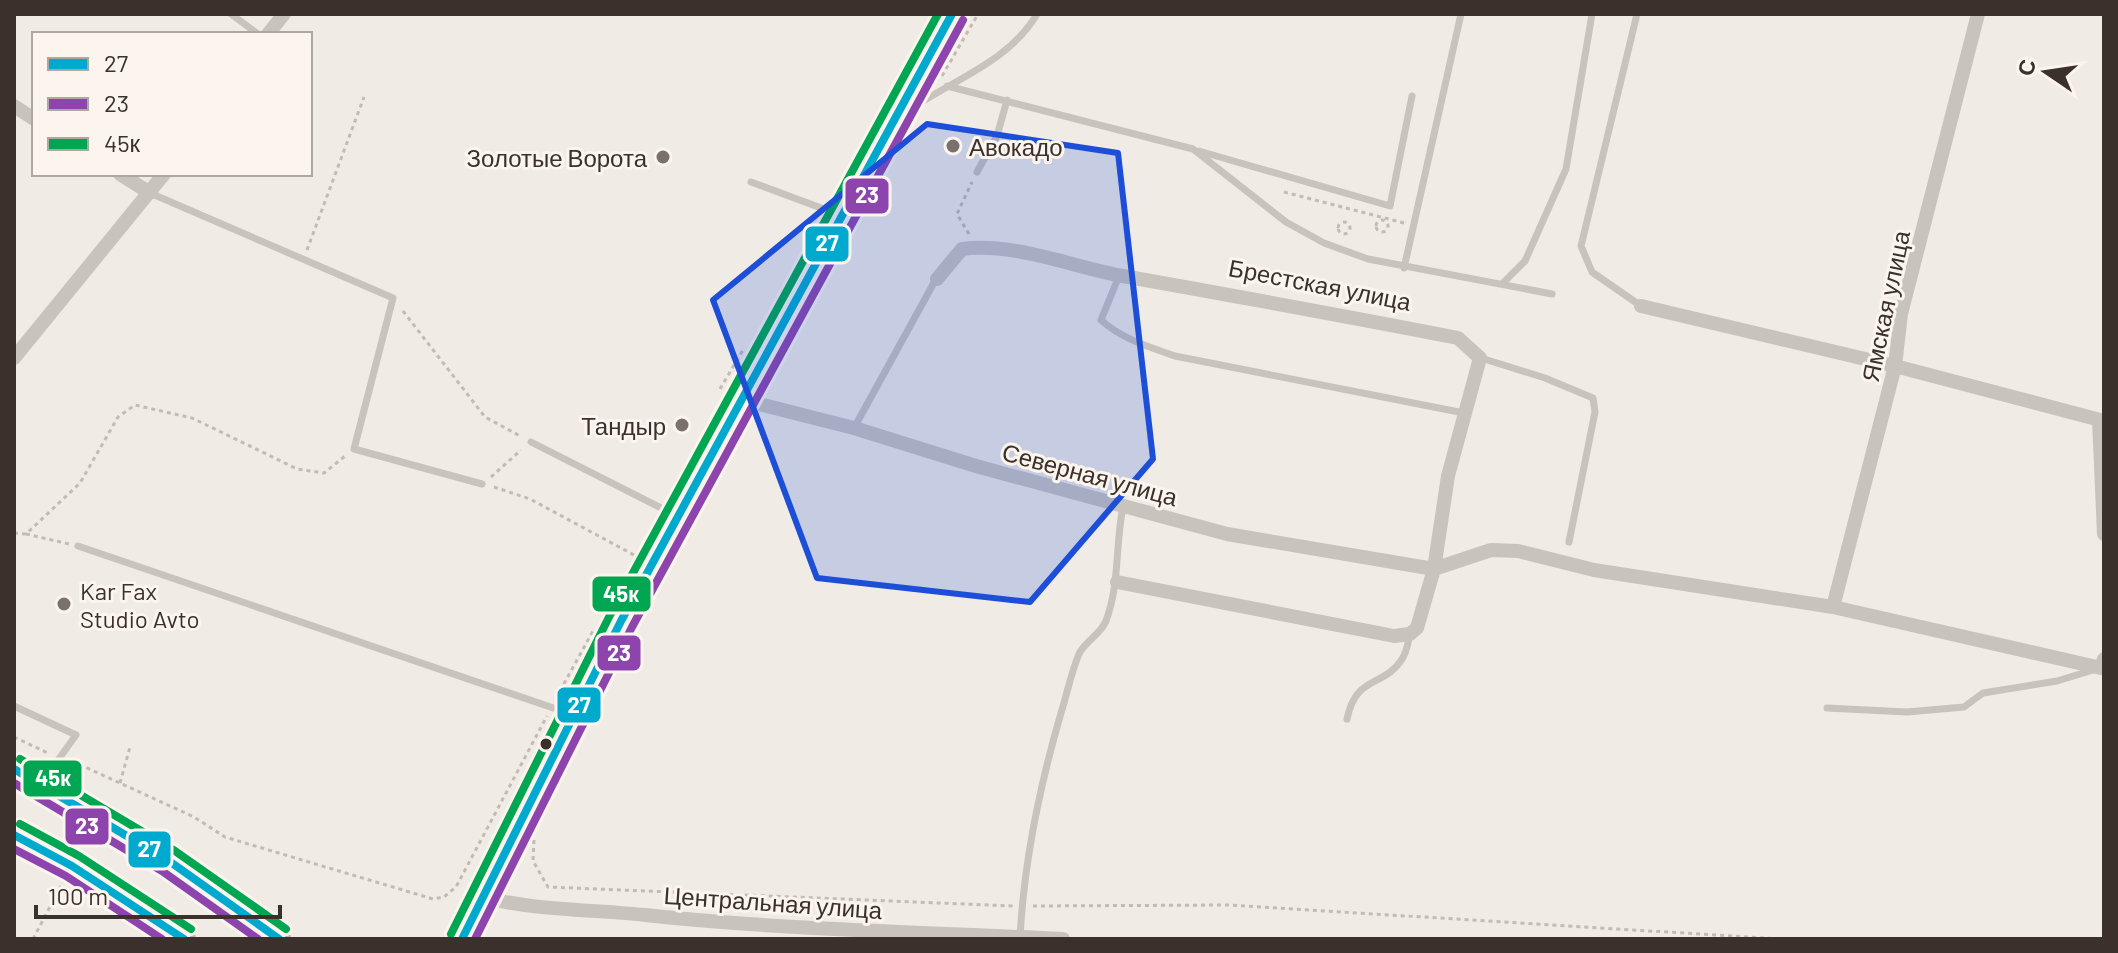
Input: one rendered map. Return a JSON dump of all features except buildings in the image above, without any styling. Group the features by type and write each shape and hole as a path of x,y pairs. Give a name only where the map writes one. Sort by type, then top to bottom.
{"main road":[{"path":"463,937 562,711 677,516 730,394 842,216 952,14"},
{"path":"14,769 169,861 279,939"},
{"path":"14,835 72,866 184,939"}],"street":[{"path":"270,32 284,14"},
{"name":"Ямская улица","path":"1833,607 1895,366 1901,314 1978,14"},
{"path":"14,106 32,118"},
{"path":"123,176 150,193"},
{"path":"14,358 163,176"},
{"name":"Брестская улица","path":"937,279 962,249 971,247 1068,260 1119,275 1458,338 1480,358"},
{"path":"1641,306 1895,366 2102,421 2104,534"},
{"path":"1117,582 1394,636 1410,634 1417,628 1434,572 1448,476 1480,358"},
{"name":"Северная улица","path":"730,394 1227,534 1434,572"},
{"path":"1434,572 1491,550 1518,551 1594,570 1833,607 2102,664"},
{"name":"Центральная улица","path":"482,897 531,909 641,915 724,925 865,935 1063,939"}],"lane":[{"path":"231,14 255,32"},
{"path":"890,124 1004,53 1024,36 1037,14"},
{"path":"1404,268 1461,14"},
{"path":"1501,285 1525,261 1561,184 1578,114 1592,14"},
{"path":"1637,14 1581,246 1592,272 1610,288 1641,306"},
{"path":"947,86 1193,149 1390,206 1412,96"},
{"path":"977,172 997,136 1007,100"},
{"path":"1193,149 1286,222 1346,252 1404,268 1552,294"},
{"path":"751,182 842,216"},
{"path":"150,193 393,298 354,449 482,484"},
{"path":"1119,275 1101,320 1113,331 1140,344 1175,356 1464,413"},
{"path":"854,428 937,279"},
{"path":"1480,358 1545,378 1593,398 1595,412 1569,542"},
{"path":"531,442 677,516"},
{"path":"1020,937 1021,906 1049,759 1072,674 1084,646 1105,624 1117,582 1120,556 1117,538 1123,506"},
{"path":"78,546 562,711"},
{"path":"1347,719 1351,700 1362,688 1395,668 1404,657 1410,634"},
{"path":"1827,708 1907,712 1964,707 1983,693 2057,681 2102,664"},
{"path":"14,706 76,735 42,783"}],"path":[{"path":"930,97 978,14"},
{"path":"303,261 364,97"},
{"path":"977,172 957,214 966,232 977,237"},
{"path":"1284,192 1414,226"},
{"path":"1346,222 1349,209"},
{"path":"393,298 485,417 531,442 482,484"},
{"path":"730,394 743,350"},
{"path":"26,534 80,483 118,417 135,405 192,418 297,469 324,473 354,449"},
{"path":"482,484 530,499 634,555"},
{"path":"14,533 78,546"},
{"path":"14,737 194,817 225,837 433,899 444,897 456,887 562,711"},
{"path":"120,783 130,747"},
{"path":"534,828 533,861 548,887 1021,906 1228,905 1780,939"},
{"path":"33,939 63,882"},
{"path":"1620,931 1620,939"}],"highlighted area":[{"path":"927,124 1118,153 1153,459 1030,602 817,578 713,300"}],"transit line":[{"name":"45к","path":"451,934 610,615 938,14"},
{"name":"27","path":"462,939 621,621 952,14"},
{"name":"23","path":"475,939 632,627 963,20"},
{"name":"45к","path":"20,759 175,851 286,929"},
{"name":"27","path":"14,769 169,861 279,939"},
{"name":"23","path":"14,783 162,871 258,939"},
{"name":"45к","path":"20,824 79,856 191,929"},
{"name":"27","path":"14,835 72,866 184,939"},
{"name":"23","path":"14,849 66,876 162,939"}],"place":[{"name":"Авокадо","path":"953,146"},
{"name":"Золотые Ворота","path":"663,157"},
{"name":"Тандыр","path":"682,425"},
{"name":"Kar Fax Studio Avto","path":"64,604"}]}
